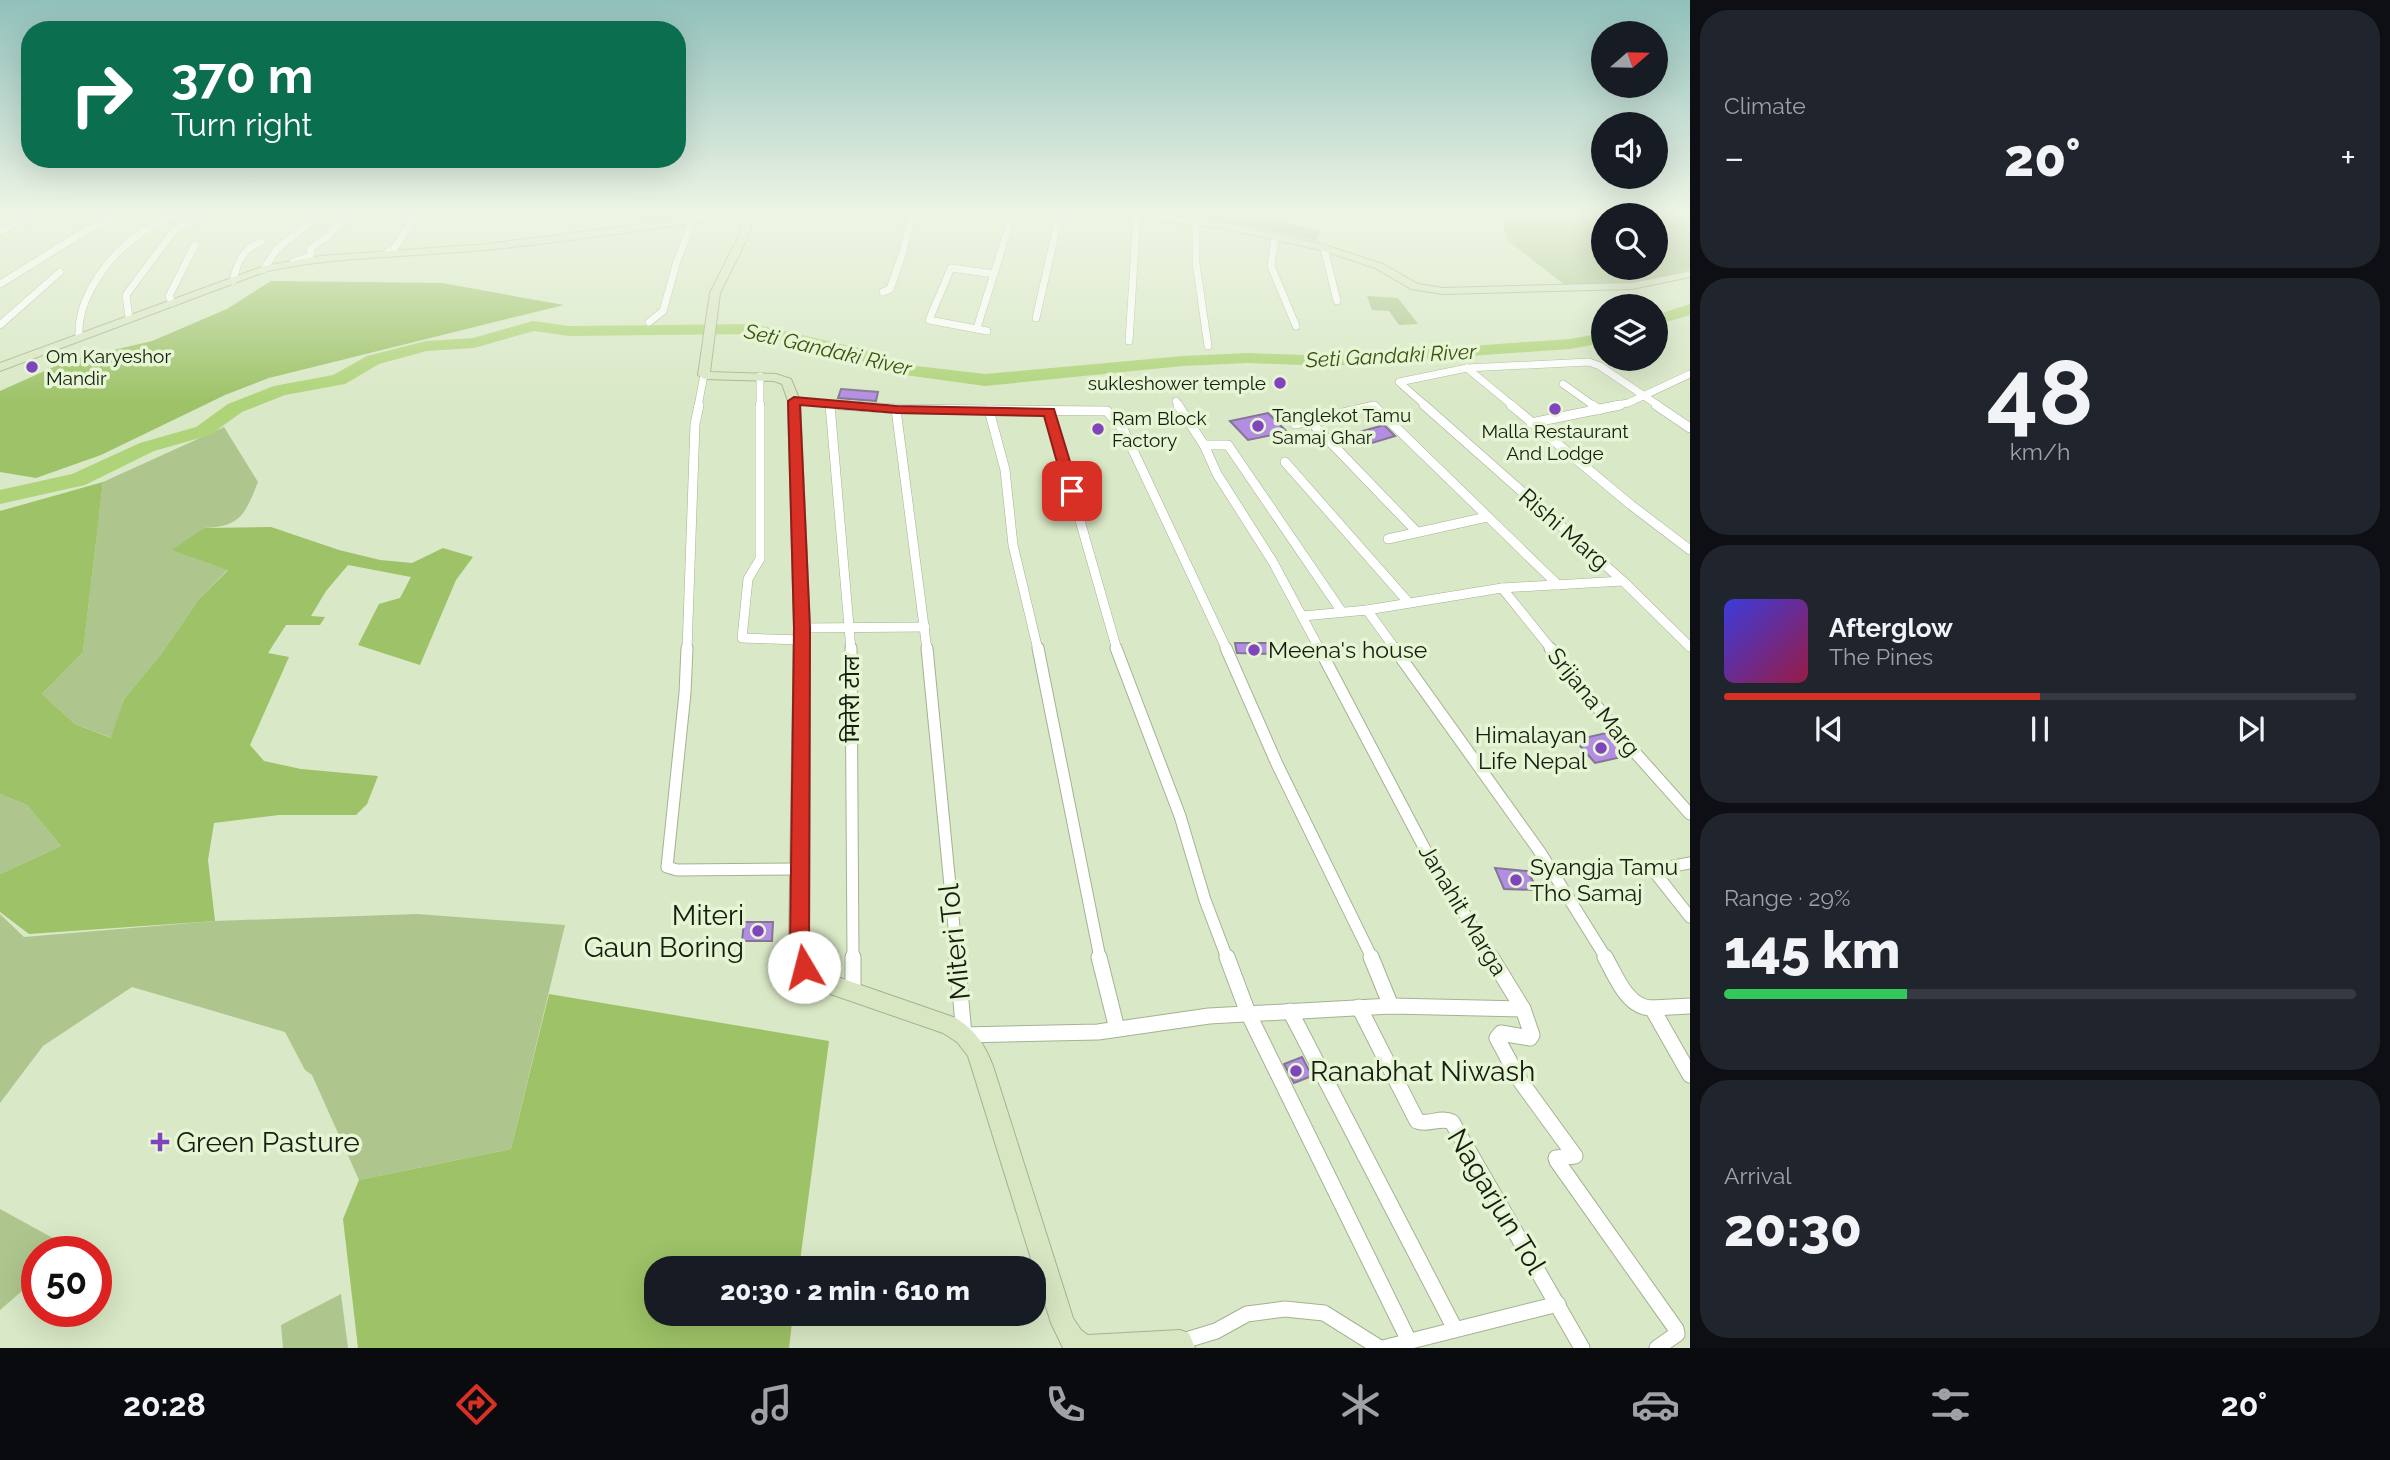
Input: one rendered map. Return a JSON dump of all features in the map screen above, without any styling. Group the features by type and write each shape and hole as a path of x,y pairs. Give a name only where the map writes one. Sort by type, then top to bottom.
{"main road":[{"path":"0,367 246,276"},
{"path":"724,276 715,293 704,375 760,376 787,382 794,401 802,634 799,948 804,967 820,981 949,1025 964,1035"},
{"path":"1396,276 1415,287 1443,291 1632,286 1681,276"},
{"name":"Miteri Tol","path":"964,1035 975,1049 986,1077 1067,1332 1079,1345 1086,1347 1182,1345"}],"street":[{"path":"0,325 56,276"},
{"path":"79,336 76,326 83,301 101,276"},
{"path":"129,318 126,295 139,276"},
{"path":"172,303 169,296 179,276"},
{"path":"233,281 234,276"},
{"path":"649,322 663,311 673,276"},
{"path":"883,292 890,289 895,276"},
{"path":"948,276 929,320 987,331"},
{"path":"977,328 994,276"},
{"path":"1036,318 1046,276"},
{"path":"1129,341 1133,276"},
{"path":"1198,276 1208,346"},
{"path":"1275,276 1296,326"},
{"path":"1331,276 1337,301"},
{"path":"1467,368 1589,362 1600,366 1690,428"},
{"path":"1467,368 1531,423 1690,550"},
{"name":"Rishi Marg","path":"1467,368 1399,382 1434,416 1623,581 1690,647"},
{"path":"1531,423 1628,403 1690,374"},
{"path":"704,375 695,424 685,694 667,867 677,870 800,869"},
{"path":"760,376 760,559 748,579 742,638 851,628 925,627"},
{"path":"1563,384 1599,410"},
{"path":"794,401 897,410 1107,411 1124,430 1206,603 1277,764 1365,942 1391,1006"},
{"name":"Janahit Marga","path":"1176,401 1204,445 1217,474 1273,562 1428,855 1523,1009 1532,1035 1530,1038 1501,1033 1497,1038 1519,1079 1575,1156 1556,1158 1557,1161 1676,1329 1677,1335 1657,1348"},
{"name":"मितेरी टोल","path":"830,405 851,628 853,993"},
{"path":"1295,424 1374,406 1558,585"},
{"name":"Miteri Tol","path":"897,410 925,627 964,1035"},
{"path":"989,410 1005,470 1013,545 1040,658 1088,915 1116,1029"},
{"path":"1049,412 1091,567 1119,657 1180,816 1205,900 1248,1013 1409,1341"},
{"path":"1309,420 1417,532"},
{"path":"1204,445 1228,445 1342,612"},
{"path":"1286,462 1409,603"},
{"path":"1388,539 1487,517"},
{"path":"1303,617 1367,610 1502,588 1623,581"},
{"name":"Srijana Marg","path":"1502,588 1623,739 1690,814"},
{"path":"1367,610 1540,852 1632,1002 1641,1008 1690,1006"},
{"path":"1690,863 1655,867 1653,870 1690,917"},
{"path":"964,1035 1116,1029 1248,1013 1359,1007 1523,1009"},
{"name":"Nagarjun Tol","path":"1359,1007 1418,1121 1422,1123 1446,1119 1452,1122 1582,1348"},
{"path":"1652,1008 1690,1075"},
{"path":"1290,1011 1455,1329"},
{"path":"1182,1345 1247,1314 1285,1309 1324,1312 1381,1348 1558,1304"}],"green space":[{"path":"1553,276 1591,276 1591,280 1647,280 1628,285 1565,285"},
{"path":"271,281 442,283 564,305 269,378 225,395 101,455 36,478 0,472 0,391 67,361 152,341 227,309"},
{"path":"1367,296 1398,298 1418,324 1399,325 1389,311 1372,310"},
{"path":"224,427 258,482 240,517 226,525 203,528 228,569 199,599 162,653 124,699 112,738 75,724 42,694 83,652 103,482"},
{"path":"103,482 83,652 42,694 75,724 111,738 124,699 162,653 199,599 228,570 172,550 204,528 271,527 339,550 380,560 412,563 443,548 473,557 456,580 420,665 358,645 379,604 400,598 411,577 348,565 326,591 311,616 325,617 320,625 286,625 268,653 289,657 250,745 264,761 301,769 378,776 367,804 356,815 279,815 214,823 208,860 215,921 29,934 0,912 0,874 61,846 27,805 0,794 0,511"},
{"path":"0,794 27,805 61,846 0,874"},
{"path":"0,914 24,937 215,921 417,914 565,925 511,1149 359,1180 312,1075 305,1070 285,1032 132,987 43,1046 0,1103"},
{"path":"549,994 829,1041 801,1256 644,1256 644,1326 792,1326 789,1348 358,1348 343,1219 359,1180 511,1149"},
{"path":"0,1209 49,1236 21,1236 21,1292 0,1310"},
{"path":"341,1294 348,1348 283,1348 281,1325"}],"building":[{"path":"841,389 878,392 876,401 838,398"},
{"name":"Tanglekot Tamu Samaj Ghar","path":"1268,413 1287,432 1248,440 1230,421"},
{"path":"1384,425 1395,436 1372,443 1359,432"},
{"name":"Meena's house","path":"1235,643 1270,643 1275,654 1237,653"},
{"name":"Himalayan Life Nepal","path":"1606,733 1626,756 1595,763 1575,740"},
{"name":"Syangja Tamu Tho Samaj","path":"1495,868 1527,871 1538,890 1504,889"},
{"name":"Miteri Gaun Boring","path":"744,922 773,922 772,941 742,941"},
{"name":"Ranabhat Niwash","path":"1302,1057 1312,1076 1294,1083 1284,1064"}],"waterway":[{"name":"Seti Gandaki River","path":"1668,316 1690,309"},
{"name":"Seti Gandaki River","path":"0,497 78,480 147,447 203,431 235,408 281,390 338,380 373,360 426,346 474,343 533,326 569,331 753,329 852,352 905,370 985,380 1183,361 1248,358 1330,361 1570,344 1591,340"}],"place":[{"name":"Om Karyeshor Mandir","path":"32,367"},
{"name":"sukleshower temple","path":"1280,383"},
{"name":"Malla Restaurant And Lodge","path":"1555,409"},
{"name":"Tanglekot Tamu Samaj Ghar","path":"1258,426"},
{"name":"Ram Block Factory","path":"1098,429"},
{"name":"Meena's house","path":"1254,650"},
{"name":"Himalayan Life Nepal","path":"1601,748"},
{"name":"Syangja Tamu Tho Samaj","path":"1516,880"},
{"name":"Miteri Gaun Boring","path":"758,931"},
{"name":"Ranabhat Niwash","path":"1296,1071"},
{"name":"Green Pasture","path":"160,1142"}],"route":[{"path":"804,967 799,948 802,628 794,401 897,410 1049,412 1072,491"}]}
